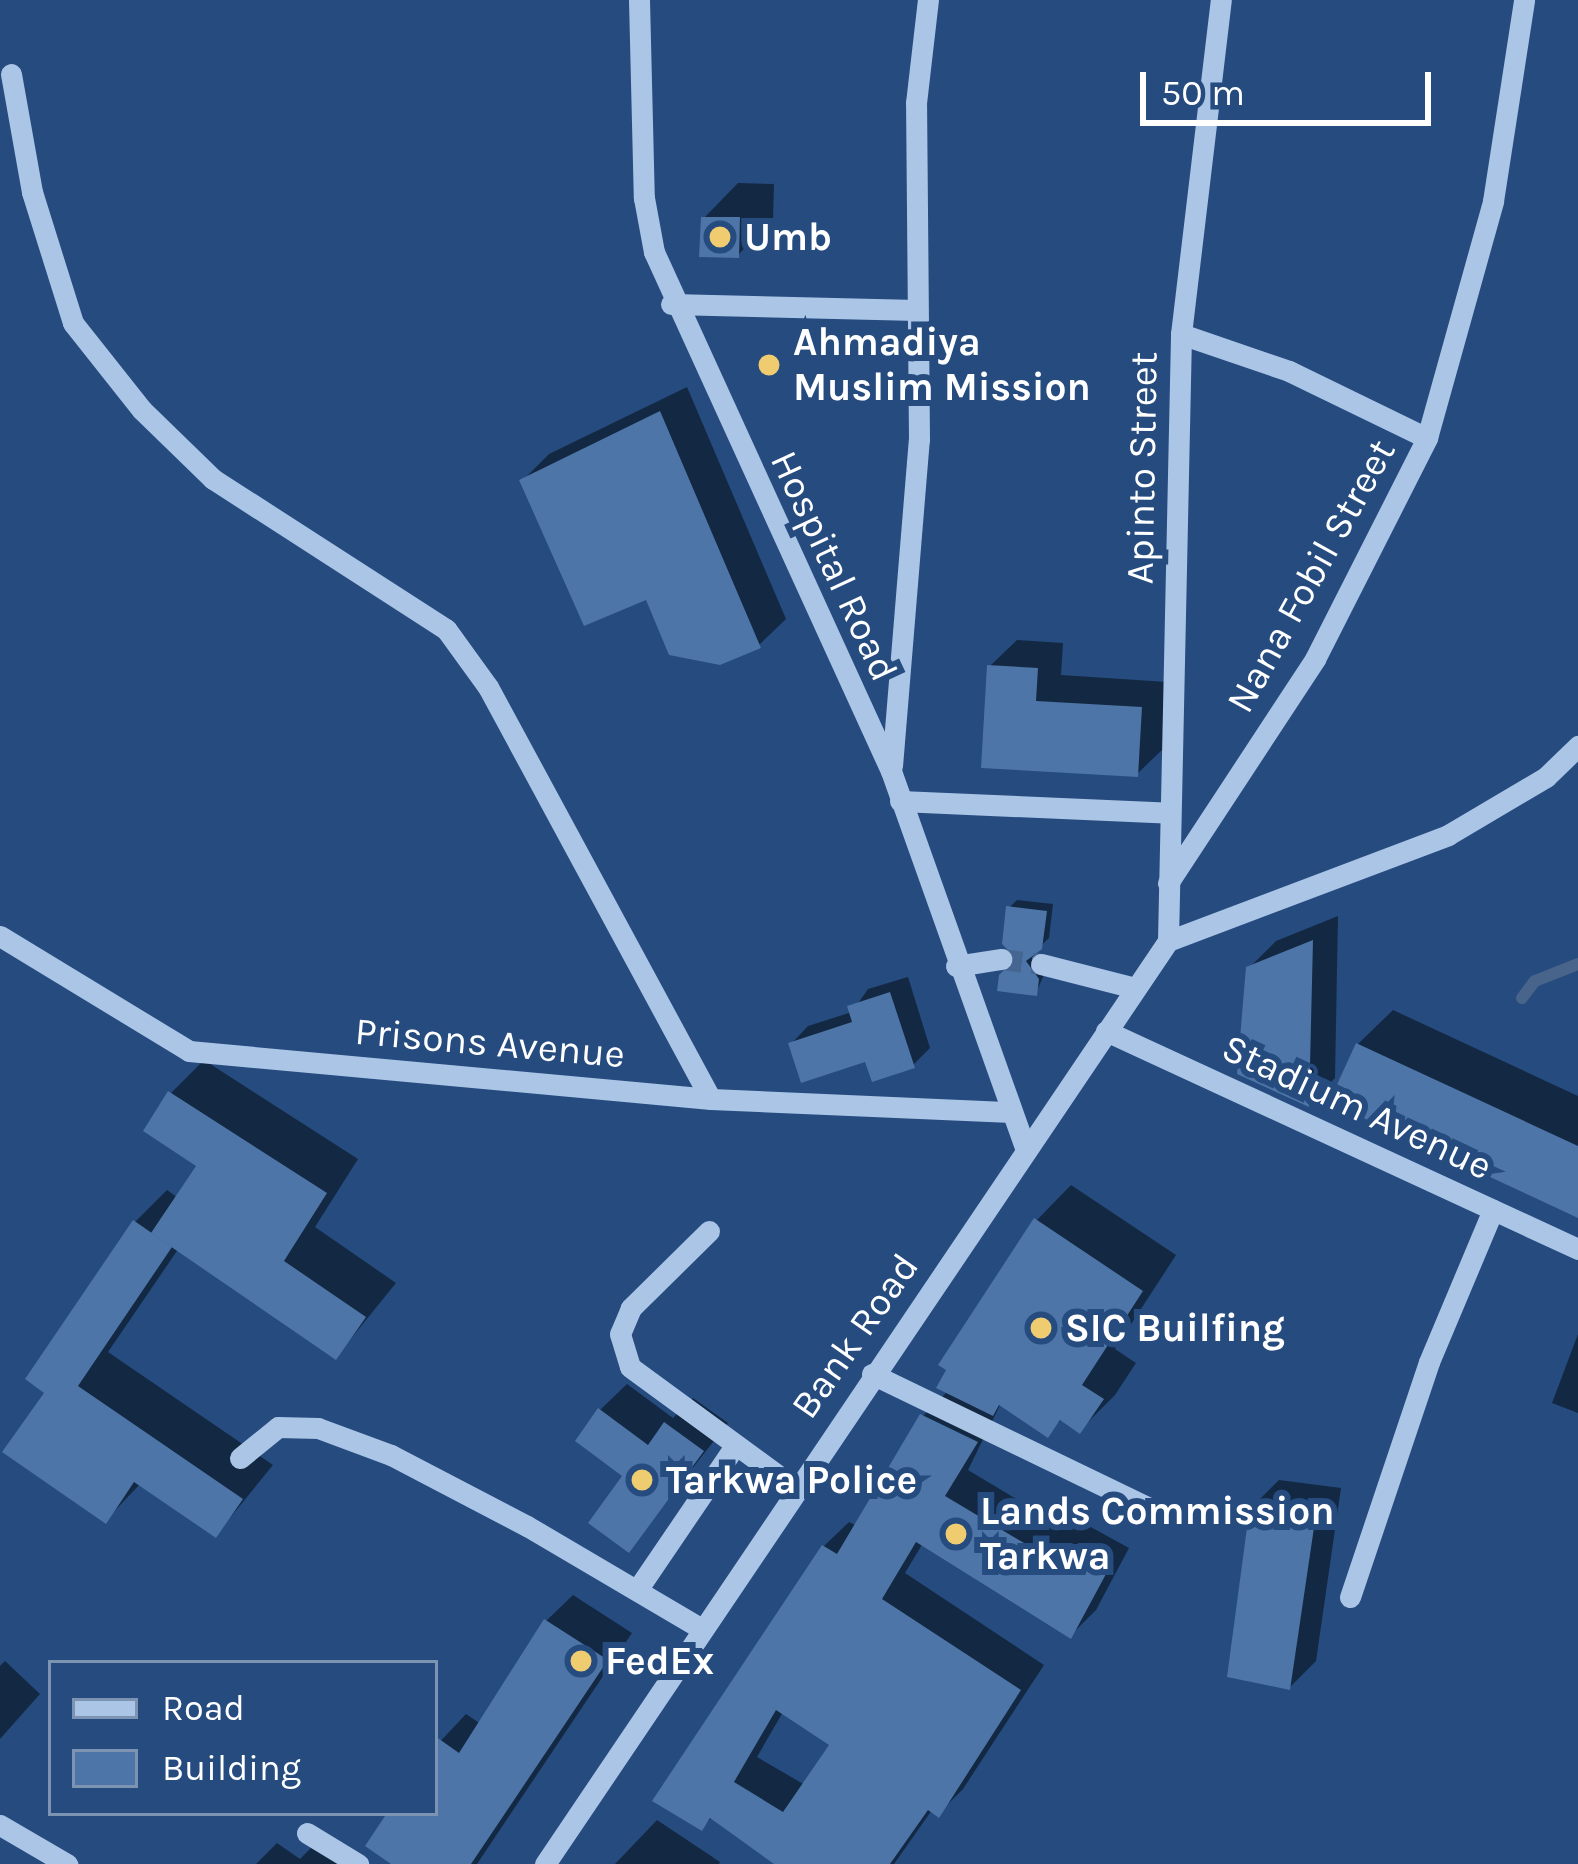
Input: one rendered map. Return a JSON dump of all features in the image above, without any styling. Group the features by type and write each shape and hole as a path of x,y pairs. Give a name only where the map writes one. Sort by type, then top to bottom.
{"street":[{"name":"Hospital Road","path":"639,0 644,198 671,304 892,771 1006,1112 1026,1151"},
{"path":"892,771 919,440 916,103 928,0"},
{"name":"Apinto Street","path":"1168,941 1181,334 1221,0"},
{"name":"Nana Fobil Street","path":"1168,883 1315,659 1427,438 1493,201 1524,0"},
{"path":"10,74 32,192 73,323 142,410 213,479 446,629 488,687 711,1099"},
{"path":"671,304 917,310"},
{"path":"1181,334 1289,371 1427,438"},
{"path":"1168,941 1448,836 1546,777 1578,746"},
{"path":"900,801 1170,813"},
{"name":"Prisons Avenue","path":"0,936 189,1051 711,1099 1006,1112"},
{"name":"Bank Road","path":"545,1864 794,1487 1168,941"},
{"path":"956,966 1001,958"},
{"path":"1041,964 1135,988"},
{"name":"Stadium Avenue","path":"1106,1031 1578,1249"},
{"path":"1350,1597 1429,1362 1493,1210"},
{"path":"709,1231 631,1308 620,1334 630,1367 794,1487"},
{"path":"872,1374 1164,1515"},
{"path":"240,1458 278,1426 318,1428 411,1466 702,1629"},
{"path":"637,1590 735,1446"},
{"path":"0,1825 67,1864"},
{"path":"307,1833 358,1864"}],"building":[{"name":"Umb","path":"701,217 740,217 739,258 699,257"},
{"path":"660,411 761,648 720,665 669,655 646,600 584,626 519,480"},
{"path":"987,665 1038,668 1036,701 1142,707 1138,777 981,768"},
{"path":"1006,906 1047,911 1042,949 1026,961 1039,979 1037,996 997,991 999,975 1016,958 1002,944"},
{"path":"1313,940 1309,1107 1237,1074 1246,967"},
{"path":"890,992 915,1068 872,1082 865,1062 801,1083 788,1043 852,1022 847,1006"},
{"path":"1356,1043 1578,1146 1578,1218 1329,1102"},
{"path":"168,1091 327,1193 284,1261 366,1317 336,1360 151,1233 196,1166 143,1131"},
{"name":"SIC Builfing","path":"1034,1218 1143,1291 1082,1385 1104,1399 1080,1434 1060,1420 1048,1438 999,1405 993,1416 936,1388 946,1370 938,1365"},
{"path":"133,1220 172,1247 78,1386 243,1499 216,1538 134,1482 106,1524 2,1452 44,1393 25,1379"},
{"path":"598,1408 648,1445 664,1422 704,1451 629,1553 588,1523 622,1476 575,1441"},
{"path":"920,1414 978,1442 945,1496 1044,1555 1051,1543 1106,1574 1071,1639 916,1542 882,1599 1021,1690 939,1818 928,1810 890,1864 774,1864 710,1818 702,1831 652,1801 822,1545 837,1554","holes":["776,1710 829,1745 783,1812 734,1782"]},
{"path":"1250,1505 1316,1514 1290,1690 1227,1677"},
{"path":"544,1619 608,1660 471,1864 391,1864 365,1846 385,1816 438,1816 438,1738 459,1753"}],"waterway":[{"path":"1522,998 1535,981 1578,964"}],"tunnel":[{"path":"1001,959 1041,964"}],"place":[{"name":"Umb","path":"720,237"},
{"name":"Ahmadiya Muslim Mission","path":"769,365"},
{"name":"SIC Builfing","path":"1041,1328"},
{"name":"Tarkwa Police","path":"642,1480"},
{"name":"Lands Commission Tarkwa","path":"956,1534"},
{"name":"FedEx","path":"581,1661"}]}
